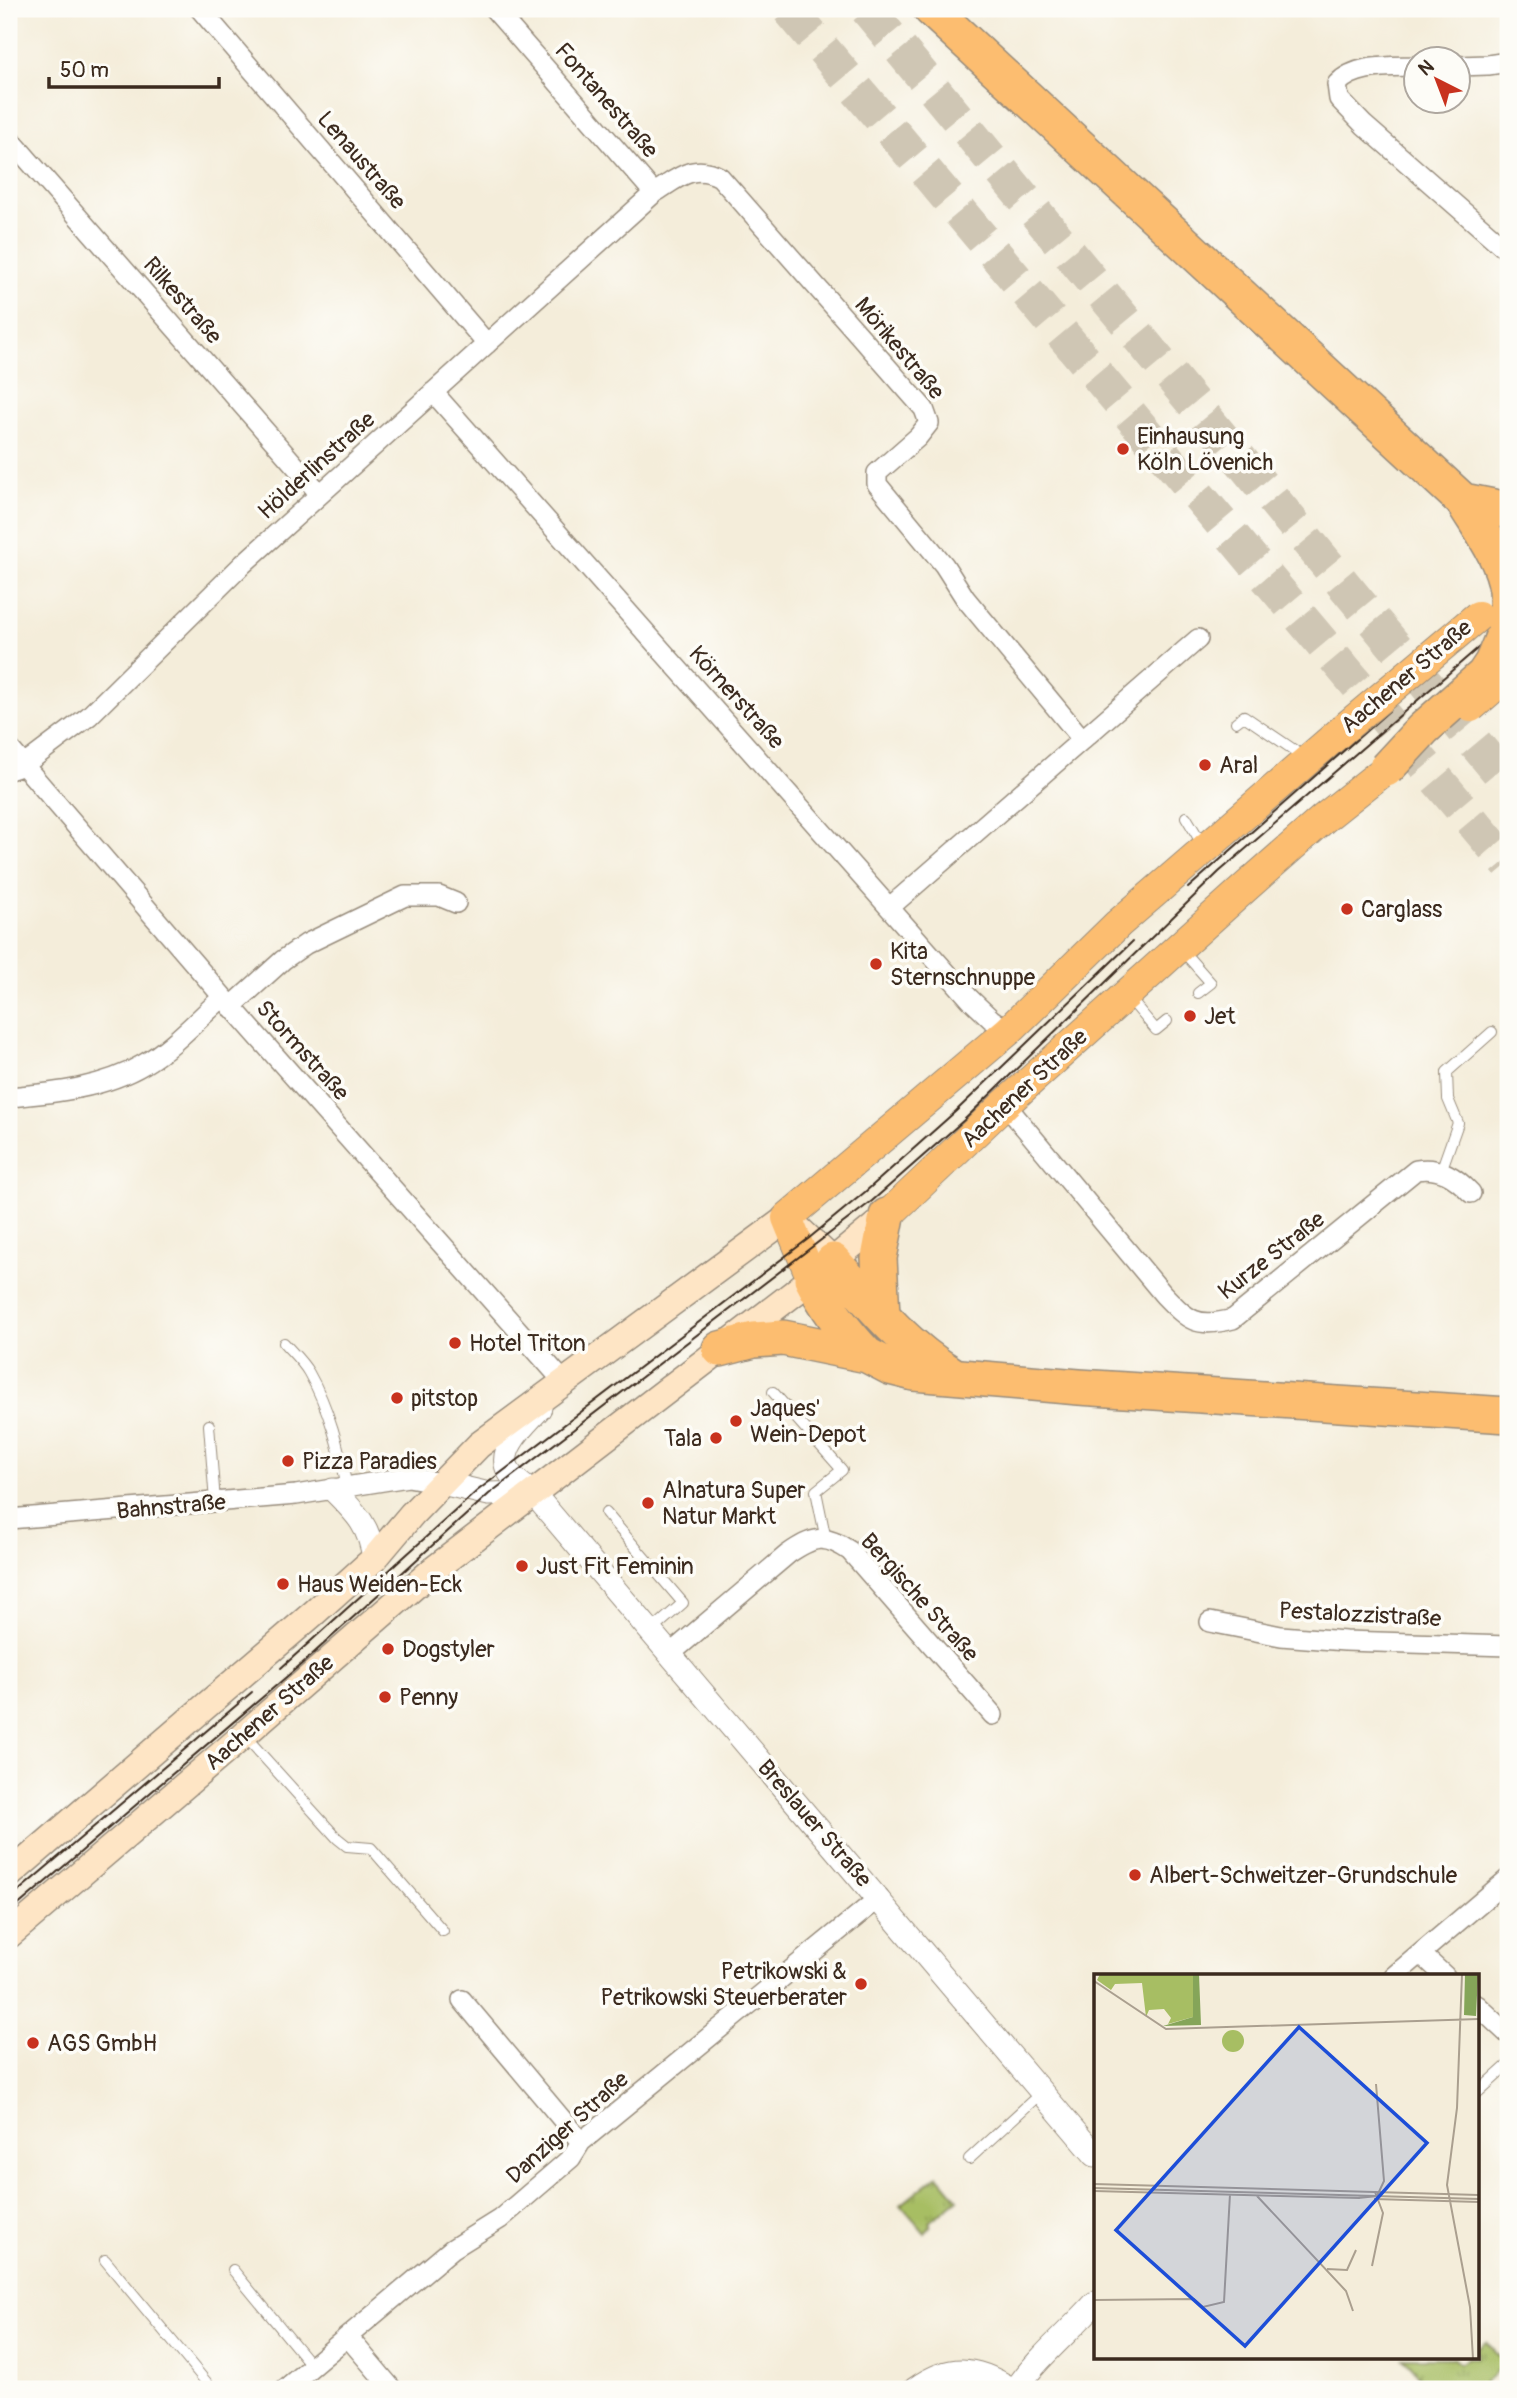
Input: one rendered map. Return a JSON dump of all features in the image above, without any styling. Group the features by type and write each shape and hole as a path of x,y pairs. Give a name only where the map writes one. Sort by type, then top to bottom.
{"highway":[{"path":"931,9 1463,501 1501,568 1508,590 1507,611 1491,627 1484,675 1423,729 1386,769"},
{"path":"1463,501 1508,510"},
{"path":"882,1315 878,1258 887,1216"},
{"path":"822,1270 882,1315 923,1356 956,1377"},
{"path":"822,1270 820,1295 867,1355"},
{"path":"720,1349 754,1340 783,1338 867,1355 890,1367 914,1373 1508,1415"}],"main road":[{"name":"Aachener Straße","path":"9,1875 374,1559 412,1514 479,1445 787,1218 1008,1031 1105,937 1390,689 1491,627"},
{"name":"Aachener Straße","path":"9,1935 426,1576 822,1270 887,1216 1005,1104 1314,827 1386,769 1422,748 1508,675"},
{"path":"787,1218 822,1270"}],"street":[{"name":"Lenaustraße","path":"200,9 487,344"},
{"name":"Fontanestraße","path":"494,9 654,193"},
{"path":"1472,65 1508,62"},
{"path":"1402,67 1355,72 1344,76 1337,84 1339,99 1364,125 1508,251"},
{"name":"Rilkestraße","path":"9,138 320,494"},
{"name":"Mörikestraße","path":"654,193 693,171 702,170 720,177 924,410 929,423 918,437 877,473 877,484 944,565 965,598 1082,739"},
{"name":"Hölderlinstraße","path":"16,767 89,716 207,598 654,193"},
{"name":"Körnerstraße","path":"433,391 970,999 990,1019 1008,1031"},
{"path":"890,907 1198,639"},
{"name":"Stormstraße","path":"9,748 16,767 563,1381"},
{"path":"9,1097 52,1094 103,1083 145,1064 306,944 405,897 439,896 456,903"},
{"name":"Kurze Straße","path":"1005,1104 1163,1294 1181,1312 1195,1321 1212,1324 1233,1319 1254,1304 1405,1177 1416,1170 1429,1168 1441,1171"},
{"path":"1441,1171 1448,1173 1471,1194"},
{"name":"Aachener Straße","path":"533,1493 506,1468 506,1453 514,1438 563,1381"},
{"name":"Bahnstraße","path":"9,1519 296,1495 408,1477 442,1483"},
{"path":"442,1483 489,1494 533,1493"},
{"path":"340,1488 371,1538 374,1559"},
{"name":"Breslauer Straße","path":"533,1493 1094,2154"},
{"name":"Bergische Straße","path":"670,1654 808,1540 833,1540 850,1551 993,1715"},
{"name":"Pestalozzistraße","path":"1210,1622 1281,1636 1345,1642 1508,1646"},
{"path":"1396,1974 1508,1879"},
{"name":"Danziger Straße","path":"285,2389 452,2249 500,2219 570,2158 581,2142 879,1898"},
{"path":"1420,1954 1443,1974"},
{"path":"462,2000 581,2142"},
{"path":"1478,2007 1508,2034"},
{"path":"915,2389 931,2378 951,2370 992,2377 1013,2389 1094,2304"},
{"path":"348,2337 393,2389"}],"lane":[{"path":"1236,722 1244,716 1294,750 1304,762"},
{"path":"1186,817 1205,849"},
{"path":"1179,948 1211,982 1198,993"},
{"path":"1126,995 1156,1030 1167,1020"},
{"path":"1441,1171 1458,1123 1448,1099 1447,1072 1492,1032"},
{"path":"284,1343 308,1370 322,1400 337,1439 340,1488"},
{"path":"773,1392 842,1470 817,1491 826,1540"},
{"path":"209,1426 215,1502"},
{"path":"606,1513 683,1603 650,1631"},
{"path":"244,1735 337,1838 347,1846 371,1848 443,1931"},
{"path":"1478,2092 1508,2065"},
{"path":"969,2159 1042,2092"},
{"path":"105,2260 212,2389"},
{"path":"233,2270 313,2367"}],"green space":[{"path":"938,2175 958,2199 929,2222 931,2226 925,2233 901,2205"},
{"path":"1486,2342 1507,2364 1484,2383 1485,2389 1431,2389 1405,2360 1455,2360 1459,2364 1464,2360 1478,2360 1478,2348"}],"tunnel":[{"path":"789,9 1508,864"},
{"path":"867,9 1508,783"}],"tram line":[{"path":"9,1913 305,1661 489,1494 872,1201 964,1120 1219,872 1508,622"},
{"path":"1188,888 1390,710"},
{"path":"281,1668 477,1491 808,1239 865,1192 956,1111 1132,942"},
{"path":"9,1899 252,1692"}],"place":[{"name":"Einhausung Köln Lövenich","path":"1123,449"},
{"name":"Aral","path":"1205,765"},
{"name":"Carglass","path":"1347,909"},
{"name":"Kita Sternschnuppe","path":"876,964"},
{"name":"Jet","path":"1190,1016"},
{"name":"Hotel Triton","path":"455,1343"},
{"name":"pitstop","path":"397,1398"},
{"name":"Jaques' Wein-Depot","path":"736,1421"},
{"name":"Tala","path":"716,1438"},
{"name":"Pizza Paradies","path":"288,1461"},
{"name":"Alnatura Super Natur Markt","path":"648,1503"},
{"name":"Just Fit Feminin","path":"522,1566"},
{"name":"Haus Weiden-Eck","path":"283,1584"},
{"name":"Dogstyler","path":"388,1649"},
{"name":"Penny","path":"385,1697"},
{"name":"Albert-Schweitzer-Grundschule","path":"1135,1875"},
{"name":"Petrikowski & Petrikowski Steuerberater","path":"861,1984"},
{"name":"AGS GmbH","path":"33,2043"}]}
